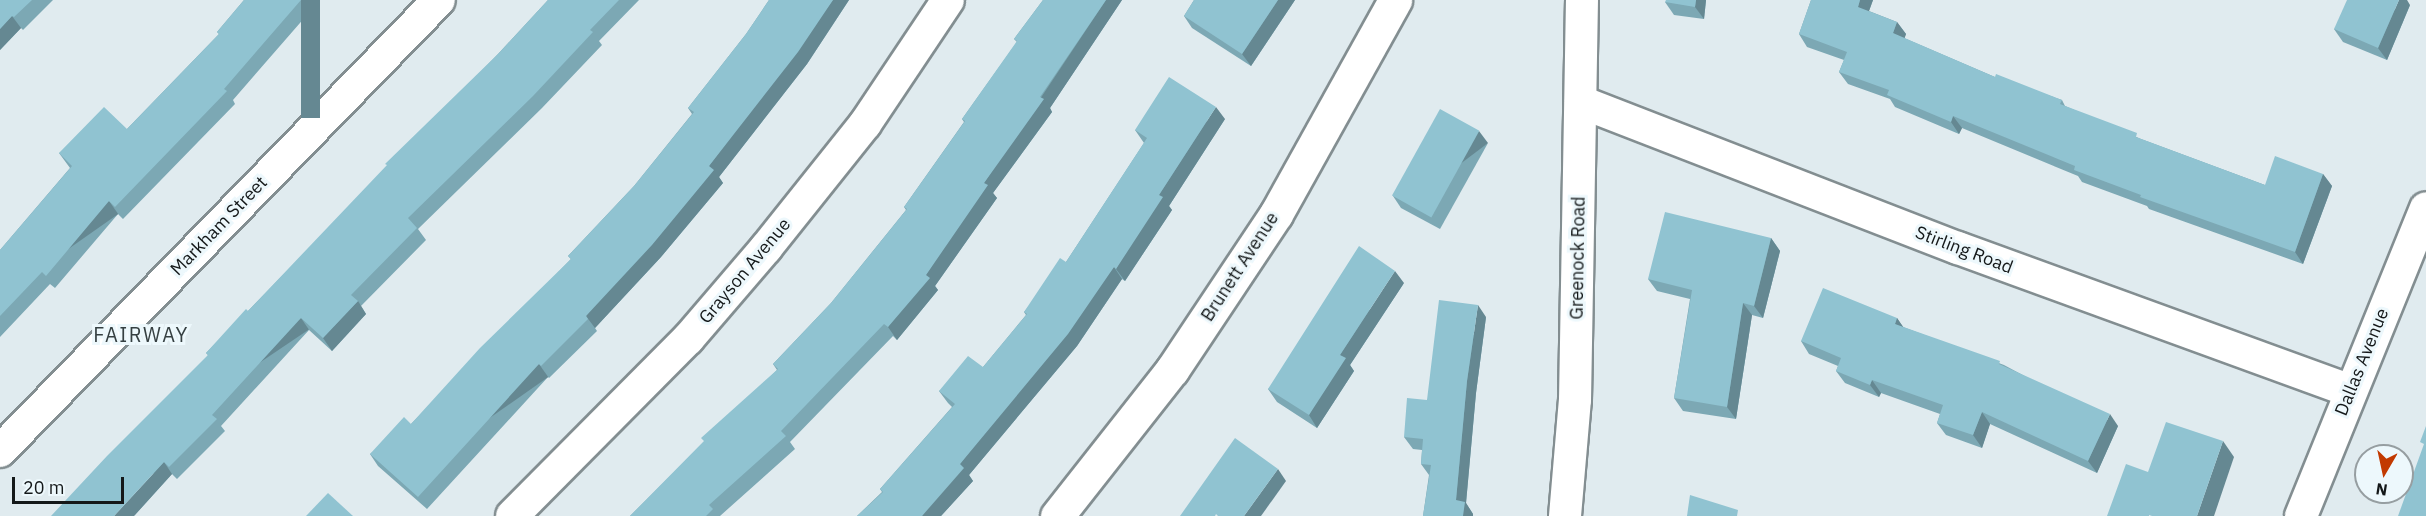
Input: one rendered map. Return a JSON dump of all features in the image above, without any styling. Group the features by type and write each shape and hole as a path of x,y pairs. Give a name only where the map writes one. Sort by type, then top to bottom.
{"street":[{"name":"Markham Street","path":"0,452 439,0"},
{"name":"Grayson Avenue","path":"512,516 688,339 750,266 865,124 948,0"},
{"name":"Brunett Avenue","path":"1056,516 1172,370 1276,214 1395,0"},
{"name":"Greenock Road","path":"1565,516 1575,400 1582,0"},
{"name":"Stirling Road","path":"1581,102 1958,248 2350,391"},
{"name":"Dallas Avenue","path":"2301,516 2426,208"}],"building":[{"path":"0,0 32,0 0,29"},
{"path":"244,0 301,0 224,89 227,91 115,207 109,201 46,276 42,272 0,316 0,250 72,166 59,153 104,107 127,129 219,34 217,32"},
{"path":"548,0 619,0 590,30 593,32 533,96 408,218 417,228 351,295 358,301 323,338 301,318 212,415 217,419 169,467 164,462 114,516 51,516 208,355 206,353 246,309 248,311 387,165 385,164 498,54"},
{"path":"769,0 833,0 798,52 709,166 714,170 652,245 586,316 588,319 541,366 539,364 418,497 370,454 404,417 411,424 480,348 571,259 568,256 634,186 694,112 688,108 746,34"},
{"path":"1043,0 1106,0 1040,97 1044,99 984,183 988,185 926,275 930,278 888,327 884,324 781,431 786,436 709,505 713,509 706,516 630,516 704,441 701,438 778,369 773,364 831,303 907,209 904,207 965,121 962,119 1017,41 1014,39"},
{"path":"1194,0 1278,0 1242,54 1184,16"},
{"path":"1666,0 1696,0 1695,7 1665,2"},
{"path":"1811,0 1860,0 1858,7 1897,22 1893,33 1995,77 1996,74 2062,100 2060,104 2137,133 2136,137 2265,185 2275,156 2323,174 2295,252 2140,197 2141,195 2074,170 2075,166 1953,116 1951,122 1887,95 1889,90 1839,72 1847,52 1799,34"},
{"path":"2347,0 2399,0 2378,48 2334,29"},
{"path":"1169,77 1216,107 1159,195 1163,197 1116,269 1114,267 1068,334 960,464 964,468 922,516 857,516 883,492 880,489 955,404 939,391 968,356 983,367 1027,314 1024,312 1060,258 1066,262 1147,138 1135,130"},
{"path":"1440,109 1479,131 1431,217 1392,196"},
{"path":"1665,212 1771,238 1754,306 1743,303 1727,407 1674,398 1692,290 1648,279"},
{"path":"1359,246 1395,271 1340,355 1346,358 1309,415 1268,389"},
{"path":"1823,288 1897,318 1895,324 2000,361 1999,364 2110,414 2088,461 1982,412 1973,435 1937,423 1943,405 1872,380 1870,385 1836,371 1841,358 1801,341"},
{"path":"1439,300 1478,305 1467,381 1456,500 1465,502 1463,516 1423,516 1431,465 1421,464 1423,439 1404,437 1407,398 1427,400"},
{"path":"2166,422 2223,441 2197,516 2107,516 2126,464 2148,472"},
{"path":"2426,426 2426,516 2398,516 2402,504 2414,504 2414,472 2424,444 2420,442"},
{"path":"1235,438 1278,469 1244,516 1218,516 1216,514 1215,516 1180,516"},
{"path":"328,493 353,516 306,516"},
{"path":"1690,495 1738,510 1737,516 1687,516"}],"district":[{"name":"FAIRWAY","path":"141,334"}]}
